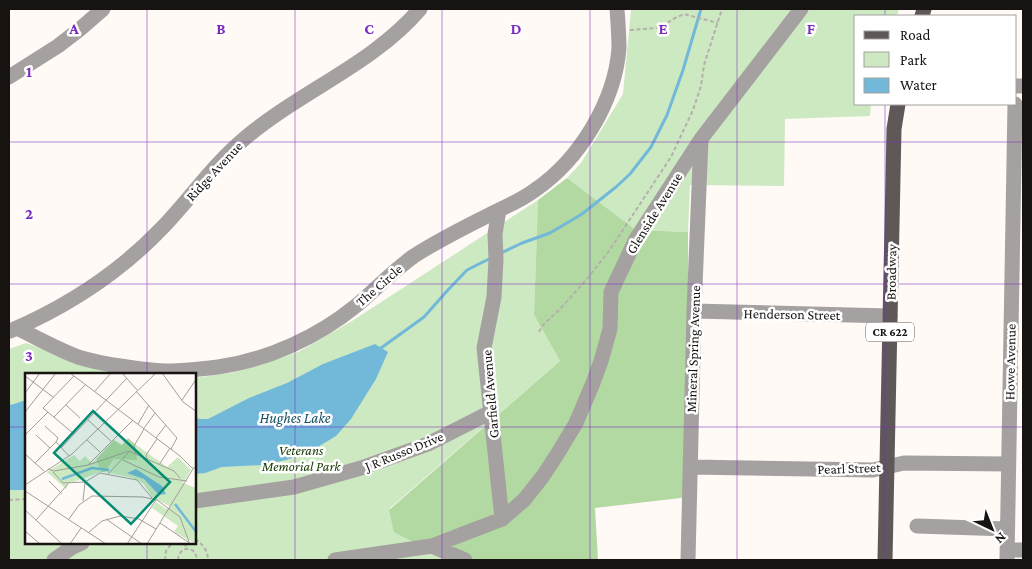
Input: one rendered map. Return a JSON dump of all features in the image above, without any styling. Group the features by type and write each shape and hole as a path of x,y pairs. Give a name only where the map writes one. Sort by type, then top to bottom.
{"main road":[{"name":"Broadway","path":"885,560 894,129 898,105"}],"street":[{"path":"9,77 58,46 103,9"},
{"name":"Ridge Avenue","path":"13,330 69,300 115,270 162,228 213,170 244,139 268,120 366,57 398,32 420,9"},
{"name":"The Circle","path":"13,330 77,356 102,363 165,371 193,370 246,361 269,354 318,332 355,306 415,256 536,190 565,165 590,130 611,87 618,48 617,9"},
{"name":"Glenside Avenue","path":"335,560 432,546 502,519 524,500 543,476 576,423 601,361 610,329 611,292 636,239 701,139 801,9"},
{"name":"Howe Avenue","path":"1007,555 1008,464 1017,267 1014,105"},
{"name":"Mineral Spring Avenue","path":"688,560 694,311 701,139"},
{"name":"Garfield Avenue","path":"499,210 495,234 494,298 484,348 502,519"},
{"name":"Henderson Street","path":"694,311 890,316"},
{"name":"J R Russo Drive","path":"196,501 294,486 361,468 428,444 491,412"},
{"name":"Pearl Street","path":"690,467 873,470 904,463 1008,464"},
{"path":"917,526 1007,529"},
{"path":"54,560 80,544"},
{"path":"432,546 465,560"},
{"path":"1007,555 1023,550"}],"path":[{"path":"539,332 543,325 561,308 609,251 671,158 693,110 701,86 704,65 722,9"},
{"path":"618,31 663,26 684,14 718,23"},
{"path":"9,500 25,499"},
{"path":"196,540 206,550 208,560"},
{"path":"165,560 166,551 171,544"},
{"path":"185,544 186,549"},
{"path":"178,560 181,552 186,549 195,552 197,560"}],"green space":[{"path":"631,9 899,9 897,15 854,15 854,105 871,105 870,116 785,119 784,186 690,185 688,232 636,230 567,178 581,163 623,94"},
{"path":"567,178 636,230 688,232 689,497 595,508 598,560 448,560 394,532 389,510 560,361 534,315 538,200"},
{"name":"Veterans Memorial Park","path":"538,200 534,315 560,361 389,509 448,560 9,560 9,349 26,343 117,373 25,373 25,544 196,544 196,378 236,372 298,352 352,321"}],"water":[{"name":"Hughes Lake","path":"375,344 388,352 376,379 351,419 336,436 311,451 286,460 262,465 222,467 196,474 196,418 208,419 249,398 287,383 323,364"},
{"path":"25,400 25,490 9,490 9,405"}],"waterway":[{"path":"501,253 550,233 582,214 630,174 651,147 667,115 701,9"},
{"path":"381,348 424,317 467,270 491,258"}]}
